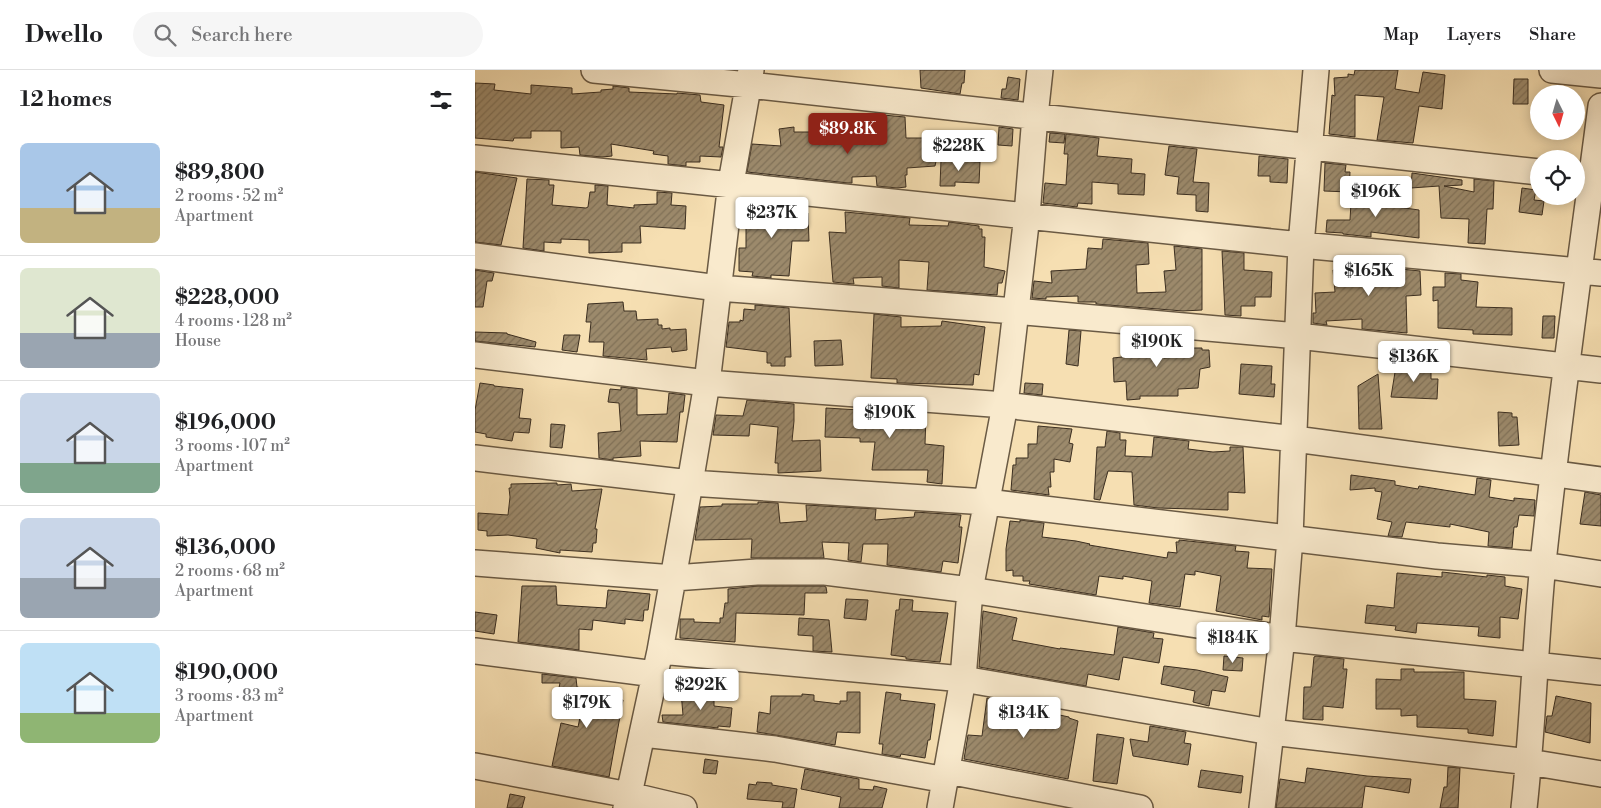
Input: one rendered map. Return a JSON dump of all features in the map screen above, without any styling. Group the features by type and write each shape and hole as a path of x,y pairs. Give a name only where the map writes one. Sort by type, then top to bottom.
{"street":[{"path":"594,70 750,77 1035,116 1530,171"},
{"path":"940,808 963,679 970,590 1005,405 1027,215 1040,70"},
{"path":"1262,808 1283,638 1291,538 1301,245 1316,70"},
{"path":"1552,70 1601,75"},
{"path":"628,802 674,578 707,383 731,183 750,77"},
{"path":"1524,808 1543,565 1566,365 1589,272 1590,178 1601,106"},
{"path":"475,158 731,183 1301,245 1589,272"},
{"path":"475,256 718,288 1015,311 1297,336 1601,370"},
{"path":"475,355 707,383 1005,405 1295,439 1601,480"},
{"path":"475,458 690,483 987,502 1437,556 1543,565 1601,574"},
{"path":"475,563 674,578 757,572 825,572 970,590 1283,638 1601,672"},
{"path":"475,651 963,679 1271,732 1529,762 1601,774"},
{"path":"643,734 775,749 947,775 1140,808"},
{"path":"475,766 628,802 684,808"}],"building":[{"path":"920,70 965,70 964,83 962,83 960,94 921,88"},
{"path":"1355,70 1398,70 1395,89 1419,93 1423,72 1445,75 1442,109 1419,106 1413,143 1377,140 1384,97 1355,95 1355,137 1329,134 1332,95 1335,96 1334,78 1348,77 1348,74 1354,75"},
{"path":"1008,77 1020,79 1018,100 1001,98 1002,89 1006,89"},
{"path":"1514,79 1528,79 1528,104 1513,104"},
{"path":"475,83 495,84 494,90 531,94 531,85 572,88 572,94 601,92 601,90 613,89 613,86 629,88 629,92 700,95 701,102 724,105 719,147 723,147 721,157 700,156 700,162 686,162 686,166 668,164 668,156 653,154 654,151 611,144 612,156 580,155 579,147 561,148 561,131 531,131 531,138 514,138 513,141 475,138"},
{"path":"872,114 905,117 906,138 928,138 928,135 941,138 935,166 907,168 907,175 905,175 906,187 897,188 877,186 876,176 852,177 852,183 848,183 747,172 752,144 781,146 779,129 794,127 794,132 810,132 810,139 839,138 839,134 873,132"},
{"path":"999,127 1013,129 1012,146 998,145"},
{"path":"1050,133 1065,134 1064,143 1049,142"},
{"path":"1066,134 1099,138 1097,156 1132,159 1131,173 1145,174 1144,195 1118,194 1118,184 1092,182 1092,204 1078,203 1077,207 1043,203 1045,183 1066,185 1068,154 1064,154"},
{"path":"1169,146 1197,149 1193,182 1209,183 1208,212 1196,211 1196,195 1177,194 1179,177 1165,175"},
{"path":"1259,156 1288,159 1287,183 1270,182 1270,176 1258,176"},
{"path":"941,160 980,162 979,183 955,182 955,186 940,186"},
{"path":"1325,163 1346,165 1345,172 1350,172 1349,192 1324,191"},
{"path":"475,172 517,178 501,245 475,242"},
{"path":"1412,173 1462,180 1462,185 1444,186 1474,192 1474,179 1494,181 1493,209 1487,209 1485,244 1468,243 1469,219 1441,218 1439,186 1411,188"},
{"path":"527,179 549,180 549,185 554,185 552,205 586,208 588,207 590,192 595,192 595,185 608,186 607,205 634,208 634,205 657,204 657,192 672,193 671,205 686,206 685,229 640,226 641,243 622,243 622,252 589,253 589,240 561,239 561,243 544,242 544,251 523,248"},
{"path":"1352,186 1369,187 1369,203 1419,210 1419,238 1371,232 1371,237 1326,232 1327,220 1350,220"},
{"path":"1522,188 1530,189 1530,205 1543,205 1542,215 1519,212"},
{"path":"772,204 804,207 804,213 808,213 809,241 792,241 789,276 771,275 771,278 752,276 753,272 739,271 739,248 746,248 746,208 772,206"},
{"path":"845,212 910,218 909,225 948,226 949,222 979,226 979,229 982,229 982,237 985,237 984,267 1005,271 1002,283 998,283 997,295 927,290 929,262 899,260 899,288 882,286 882,277 853,278 854,284 833,282 829,232 846,233"},
{"path":"1103,239 1148,243 1149,264 1136,265 1137,293 1166,292 1164,271 1176,270 1174,246 1202,249 1202,310 1183,311 1096,304 1096,302 1078,302 1078,296 1046,297 1046,299 1032,298 1034,281 1052,283 1051,271 1086,269 1088,248 1102,249"},
{"path":"1222,251 1244,253 1244,270 1272,272 1271,297 1255,297 1255,306 1241,306 1241,316 1225,315"},
{"path":"1343,263 1420,271 1421,295 1406,296 1407,333 1362,329 1362,319 1326,321 1327,325 1313,323 1313,313 1316,313 1315,293 1335,292 1333,270 1343,270"},
{"path":"475,270 494,273 492,281 487,281 483,307 475,307"},
{"path":"1445,273 1461,274 1461,280 1478,282 1476,307 1512,308 1512,335 1473,334 1473,330 1438,328 1438,300 1433,301 1433,287 1445,287"},
{"path":"623,302 624,311 636,311 637,320 658,319 658,325 662,325 662,329 686,329 687,350 672,352 671,347 646,349 647,360 603,356 604,342 589,342 591,322 586,322 588,304"},
{"path":"755,305 789,308 791,357 785,357 785,366 771,366 771,363 767,363 767,352 726,347 729,322 743,321 744,309 755,310"},
{"path":"874,314 901,317 901,327 941,326 942,321 985,327 979,375 974,374 973,385 897,383 897,379 871,378"},
{"path":"1543,316 1555,316 1554,338 1542,338"},
{"path":"1069,330 1081,331 1078,366 1066,364"},
{"path":"475,332 507,333 536,342 535,347 475,341"},
{"path":"564,335 580,335 577,352 562,350"},
{"path":"1122,338 1162,338 1164,358 1188,356 1187,348 1209,350 1210,367 1200,369 1198,388 1178,389 1178,396 1140,396 1140,399 1127,400 1126,381 1114,382 1113,358 1122,357"},
{"path":"841,340 843,365 815,366 814,341"},
{"path":"1241,364 1272,366 1271,384 1275,384 1274,397 1239,394"},
{"path":"1396,366 1431,368 1431,379 1438,379 1437,399 1391,397"},
{"path":"1378,374 1382,429 1359,429 1358,386"},
{"path":"480,383 523,389 519,418 531,419 529,433 514,432 512,441 486,437 486,434 475,432 475,410"},
{"path":"1025,383 1043,384 1042,395 1024,393"},
{"path":"621,387 637,389 637,415 667,414 669,393 685,395 683,412 680,412 677,442 640,441 641,456 613,458 613,460 599,458 598,433 621,431 619,403 608,402 610,389 621,390"},
{"path":"747,400 794,404 792,441 820,440 821,471 778,473 778,463 775,463 778,427 750,424 749,436 713,435 716,415 743,416"},
{"path":"826,408 926,414 925,444 944,446 942,484 927,482 928,470 872,470 875,442 860,442 860,438 825,437"},
{"path":"1498,412 1512,413 1512,417 1517,417 1519,445 1499,446"},
{"path":"551,424 565,425 562,448 550,447"},
{"path":"1038,426 1072,429 1069,443 1073,444 1070,462 1054,459 1054,472 1050,472 1051,487 1048,487 1049,495 1011,490 1013,465 1016,465 1016,458 1028,458 1028,444 1037,444"},
{"path":"1107,431 1120,433 1120,440 1126,440 1125,456 1152,457 1154,437 1189,441 1188,449 1213,452 1230,451 1230,447 1243,447 1245,493 1228,492 1228,510 1158,508 1134,505 1132,472 1108,471 1100,500 1094,499 1097,447 1105,447"},
{"path":"1351,475 1395,481 1395,485 1418,489 1419,486 1475,495 1477,478 1491,480 1489,497 1514,501 1514,498 1535,500 1534,516 1519,515 1517,527 1514,527 1512,548 1488,546 1489,532 1450,524 1450,527 1406,522 1402,537 1388,536 1392,522 1377,519 1382,492 1375,491 1375,488 1350,490"},
{"path":"557,483 557,485 571,484 572,491 602,489 595,529 597,529 596,543 593,543 592,552 560,550 560,553 536,548 537,539 508,535 487,536 487,531 478,530 478,513 508,515 509,488 511,488 511,484"},
{"path":"1585,492 1601,495 1601,526 1580,524"},
{"path":"758,502 778,503 780,523 807,521 806,505 876,509 875,520 914,517 915,512 961,515 959,527 962,527 958,563 943,561 941,572 887,565 888,544 863,544 861,562 848,560 849,543 822,542 824,558 751,558 752,539 695,540 700,507 722,506 722,504 758,504"},
{"path":"1020,520 1044,523 1042,537 1076,541 1089,545 1167,558 1168,552 1177,553 1176,542 1179,542 1179,540 1236,546 1235,551 1249,552 1247,568 1272,569 1269,617 1262,616 1262,620 1216,611 1221,576 1195,571 1195,575 1185,574 1180,607 1149,603 1152,581 1123,576 1123,579 1099,576 1096,595 1029,584 1030,581 1023,581 1023,576 1013,576 1013,570 1006,571 1006,549 1010,521 1020,522"},
{"path":"1442,572 1505,577 1505,586 1522,589 1518,619 1500,617 1500,638 1478,636 1479,627 1417,623 1416,633 1395,630 1396,626 1365,623 1367,605 1394,608 1397,573 1442,577"},
{"path":"522,586 556,586 557,605 606,608 608,590 650,594 648,610 644,610 643,621 625,619 625,624 593,620 592,630 579,629 579,650 518,642"},
{"path":"758,586 824,586 827,593 805,593 804,615 736,613 735,642 680,638 680,619 694,619 694,622 720,623 720,618 723,618 725,603 728,603 728,589"},
{"path":"846,599 868,600 866,620 844,618"},
{"path":"900,599 913,600 912,611 948,613 940,662 906,659 906,657 891,655 896,610 899,610"},
{"path":"983,611 1017,618 1012,640 1060,649 1114,655 1118,627 1154,633 1153,638 1163,639 1159,663 1123,657 1119,680 1088,674 1086,686 979,667"},
{"path":"475,612 497,615 494,634 475,631"},
{"path":"799,618 829,620 832,652 813,651 813,636 798,635"},
{"path":"1224,656 1243,658 1242,671 1223,670"},
{"path":"1314,657 1344,659 1343,669 1347,669 1343,708 1323,706 1323,720 1303,719 1304,687 1311,687"},
{"path":"1164,666 1197,670 1228,677 1225,692 1212,690 1209,706 1193,702 1195,691 1161,684"},
{"path":"1401,669 1414,669 1414,672 1464,672 1464,699 1496,701 1493,736 1468,733 1468,729 1417,727 1417,715 1401,716 1401,709 1376,709 1376,679 1401,680"},
{"path":"542,674 576,678 577,687 598,692 599,688 613,691 611,698 623,700 609,777 552,766 561,723 578,727 583,703 557,697 560,683 542,683"},
{"path":"714,691 714,706 732,708 730,727 718,726 718,728 663,722 662,715 683,715 681,692"},
{"path":"847,692 860,692 860,733 837,732 835,745 757,732 759,712 770,714 771,696 814,695 814,701 840,704 840,701 847,701"},
{"path":"886,692 901,694 900,700 935,704 930,740 928,740 925,758 901,754 900,757 882,754 883,744 879,744"},
{"path":"1556,696 1591,703 1590,743 1545,732 1547,716 1552,716"},
{"path":"987,698 1051,709 1050,713 1078,721 1068,779 964,759 968,735 982,736"},
{"path":"1150,726 1186,732 1184,743 1191,744 1188,765 1133,756 1130,739 1148,742"},
{"path":"1097,734 1124,738 1117,784 1093,781"},
{"path":"705,759 718,761 716,774 703,773"},
{"path":"1448,767 1460,768 1458,808 1440,808 1444,787 1447,787"},
{"path":"1307,768 1367,776 1411,779 1409,793 1365,786 1362,808 1276,808 1280,779 1305,783"},
{"path":"805,769 859,779 859,789 873,790 874,786 887,789 882,808 839,808 841,797 801,789"},
{"path":"1201,770 1243,776 1241,793 1198,787"},
{"path":"757,782 772,783 772,785 797,789 794,808 782,808 783,802 747,799 749,784 756,785"},
{"path":"510,794 525,797 522,808 507,808"}]}
